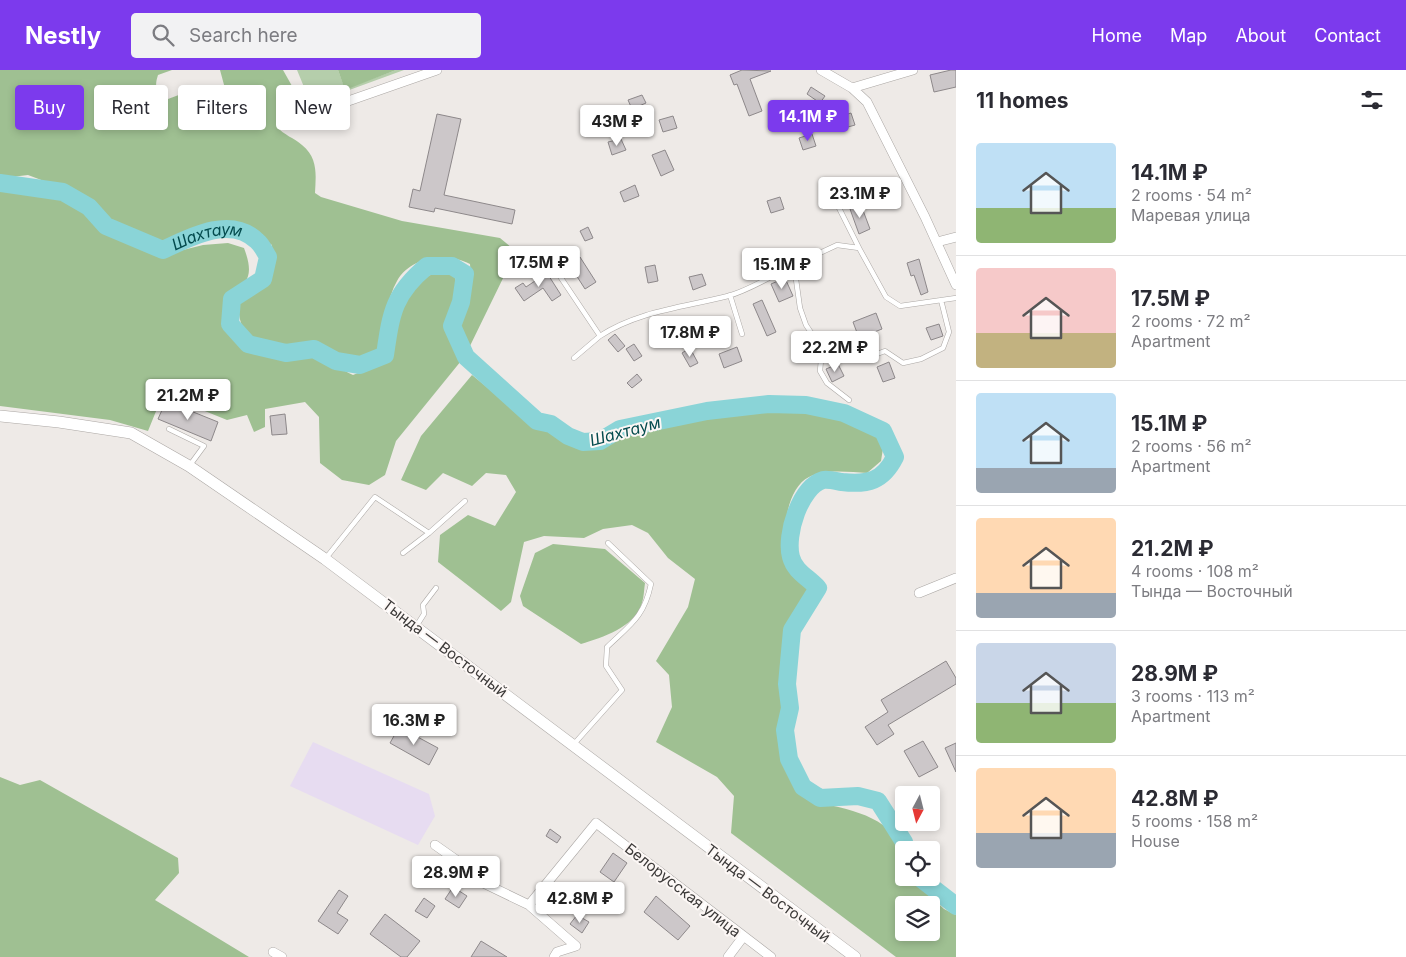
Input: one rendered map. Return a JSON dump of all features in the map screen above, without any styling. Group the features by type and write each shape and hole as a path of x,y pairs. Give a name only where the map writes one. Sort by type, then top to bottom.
{"street":[{"path":"350,100 437,70"},
{"path":"822,70 852,88 867,102 937,242 956,285"},
{"path":"852,88 913,70"},
{"path":"937,242 956,237"},
{"name":"Тында — Восточный","path":"0,416 59,422 131,433 189,466 325,559 416,626 855,957"},
{"path":"919,593 956,578"},
{"name":"Белорусская улица","path":"529,905 596,823 743,937 772,957"},
{"path":"435,845 462,864 477,880 529,905 576,946 557,952 554,957"},
{"path":"728,957 743,937"},
{"path":"273,952 282,957"}],"lane":[{"path":"830,190 886,297 900,306 956,298"},
{"path":"574,358 615,326 636,318 730,295 837,245 859,248"},
{"path":"794,265 800,308 806,325 822,348 820,370 827,383 849,400"},
{"path":"553,266 600,336"},
{"path":"730,295 742,334"},
{"path":"869,357 885,351 903,363 921,359 943,348 949,332 941,300"},
{"path":"169,429 204,446 189,466"},
{"path":"325,559 375,497 430,532"},
{"path":"403,553 465,501"},
{"path":"574,744 622,690 606,666 607,647 632,625 646,605 651,584 608,543"},
{"path":"416,626 424,614 423,605 436,588"}],"shaded area":[{"path":"313,742 429,794 435,816 418,845 290,786"}],"green space":[{"path":"0,70 172,70 158,75 156,85 94,85 94,130 168,130 168,99 178,95 178,130 266,130 266,85 224,85 220,70 283,70 291,85 276,85 276,130 281,130 296,140 311,155 316,173 315,193 321,197 402,221 500,238 512,248 508,268 468,350 458,322 468,297 471,277 470,264 451,258 440,258 420,261 411,266 397,281 389,303 383,345 373,355 355,360 339,359 329,350 315,346 285,349 247,338 241,322 239,307 244,297 262,287 268,278 272,245 241,225 229,222 214,225 179,239 156,241 109,224 95,207 73,192 28,175 0,177"},
{"path":"297,70 338,70 344,85 303,85"},
{"path":"338,70 396,70 350,88 350,85 343,85"},
{"path":"396,70 404,70 350,90 350,87"},
{"path":"0,190 54,195 87,214 102,229 163,255 203,245 228,243 244,248 249,274 230,298 227,307 227,321 234,337 248,348 266,355 284,358 318,358 353,375 376,367 387,358 401,311 412,289 419,281 429,276 440,274 455,276 458,298 448,329 461,361 396,441 385,475 369,485 342,480 320,463 319,417 305,402 265,409 265,427 254,432 247,415 227,420 163,394 148,431 110,420 0,406"},
{"path":"472,375 536,427 584,447 603,445 636,433 677,424 741,414 793,409 841,419 874,432 884,442 881,461 867,473 829,472 809,477 800,484 788,508 785,539 790,566 796,579 809,589 785,634 779,687 783,707 779,737 789,772 806,799 860,813 883,825 898,841 895,841 895,886 920,886 931,896 895,896 895,941 940,941 940,905 956,915 956,957 896,957 731,833 734,796 717,777 656,742 672,707 669,675 656,661 688,607 695,579 668,558 648,533 632,525 603,529 584,538 544,536 524,542 511,602 501,611 438,562 440,535 468,515 495,526 516,492 506,475 486,473 472,486 443,473 426,490 401,480 421,436"},
{"path":"553,544 605,549 645,583 642,603 632,619 617,630 581,644 523,606 520,596 535,553"},
{"path":"0,777 20,785 40,780 178,858 179,873 155,900 249,957 0,957"}],"building":[{"path":"742,70 771,71 750,79 762,111 749,116 737,84 734,85 730,75"},
{"path":"956,70 956,87 934,92 930,75"},
{"path":"811,87 825,96 820,103 807,94"},
{"path":"642,95 646,103 632,109 628,100"},
{"path":"851,113 855,125 841,129 838,117"},
{"path":"437,114 461,119 444,195 515,210 512,224 435,208 434,212 409,207 413,189 420,191"},
{"path":"673,116 677,128 663,132 659,120"},
{"path":"812,134 816,146 803,150 799,138"},
{"path":"621,139 626,150 612,155 608,142"},
{"path":"665,150 674,170 661,176 652,155"},
{"path":"635,185 639,196 624,202 620,192"},
{"path":"780,197 784,209 771,213 767,201"},
{"path":"861,205 870,229 859,234 850,209"},
{"path":"588,227 593,238 585,241 580,231"},
{"path":"580,257 596,282 585,289 569,264"},
{"path":"919,259 928,292 921,295 914,275 911,276 907,263"},
{"path":"655,265 658,281 648,283 645,267"},
{"path":"547,273 561,295 552,301 543,288 524,301 515,288 523,283 526,287"},
{"path":"702,274 706,285 693,290 689,277"},
{"path":"785,278 793,296 779,302 771,284"},
{"path":"762,300 776,332 767,336 753,304"},
{"path":"876,313 882,329 859,338 853,322"},
{"path":"719,320 722,333 710,335 708,322"},
{"path":"939,324 943,336 931,340 926,328"},
{"path":"615,334 625,346 618,352 608,340"},
{"path":"634,344 642,356 634,361 626,349"},
{"path":"737,347 742,361 724,368 719,354"},
{"path":"690,348 698,363 690,367 682,353"},
{"path":"889,362 895,378 883,382 877,367"},
{"path":"838,364 844,376 832,382 826,369"},
{"path":"637,374 642,380 632,388 627,383"},
{"path":"166,401 218,422 211,441 158,419"},
{"path":"285,414 287,434 272,435 270,416"},
{"path":"946,661 956,678 956,684 888,725 894,734 877,745 865,727 888,712 881,700"},
{"path":"399,727 438,748 429,765 390,743"},
{"path":"923,741 938,767 919,777 904,751"},
{"path":"956,743 956,772 945,748"},
{"path":"550,829 561,837 557,843 546,836"},
{"path":"613,853 627,863 614,882 600,872"},
{"path":"453,887 467,896 459,908 445,899"},
{"path":"339,890 348,896 337,913 348,920 338,934 318,921"},
{"path":"656,896 690,926 678,940 644,912"},
{"path":"424,898 435,906 427,918 415,911"},
{"path":"385,914 420,941 407,957 401,957 370,934"},
{"path":"577,915 589,922 582,933 570,924"},
{"path":"481,941 507,957 471,957"}],"waterway":[{"name":"Шахтаум","path":"0,183 63,192 89,207 106,226 163,250 185,239 210,231 223,229 247,233 259,243 268,257 263,279 232,299 230,324 248,344 286,353 314,349 336,361 360,365 385,355 392,316 400,296 407,286 427,266 452,266 465,274 461,302 452,326 466,357 537,421 551,424 568,436 583,442 600,441 620,429 707,411 769,404 806,405 844,413 883,431 895,457 885,471 874,480 867,482 851,483 823,480 815,484 801,502 792,525 790,548 793,562 818,588 792,630 787,684 790,708 785,730 789,759 803,787 820,798 858,796 878,801 903,841"},
{"name":"Шахтаум","path":"930,886 956,906"}]}
